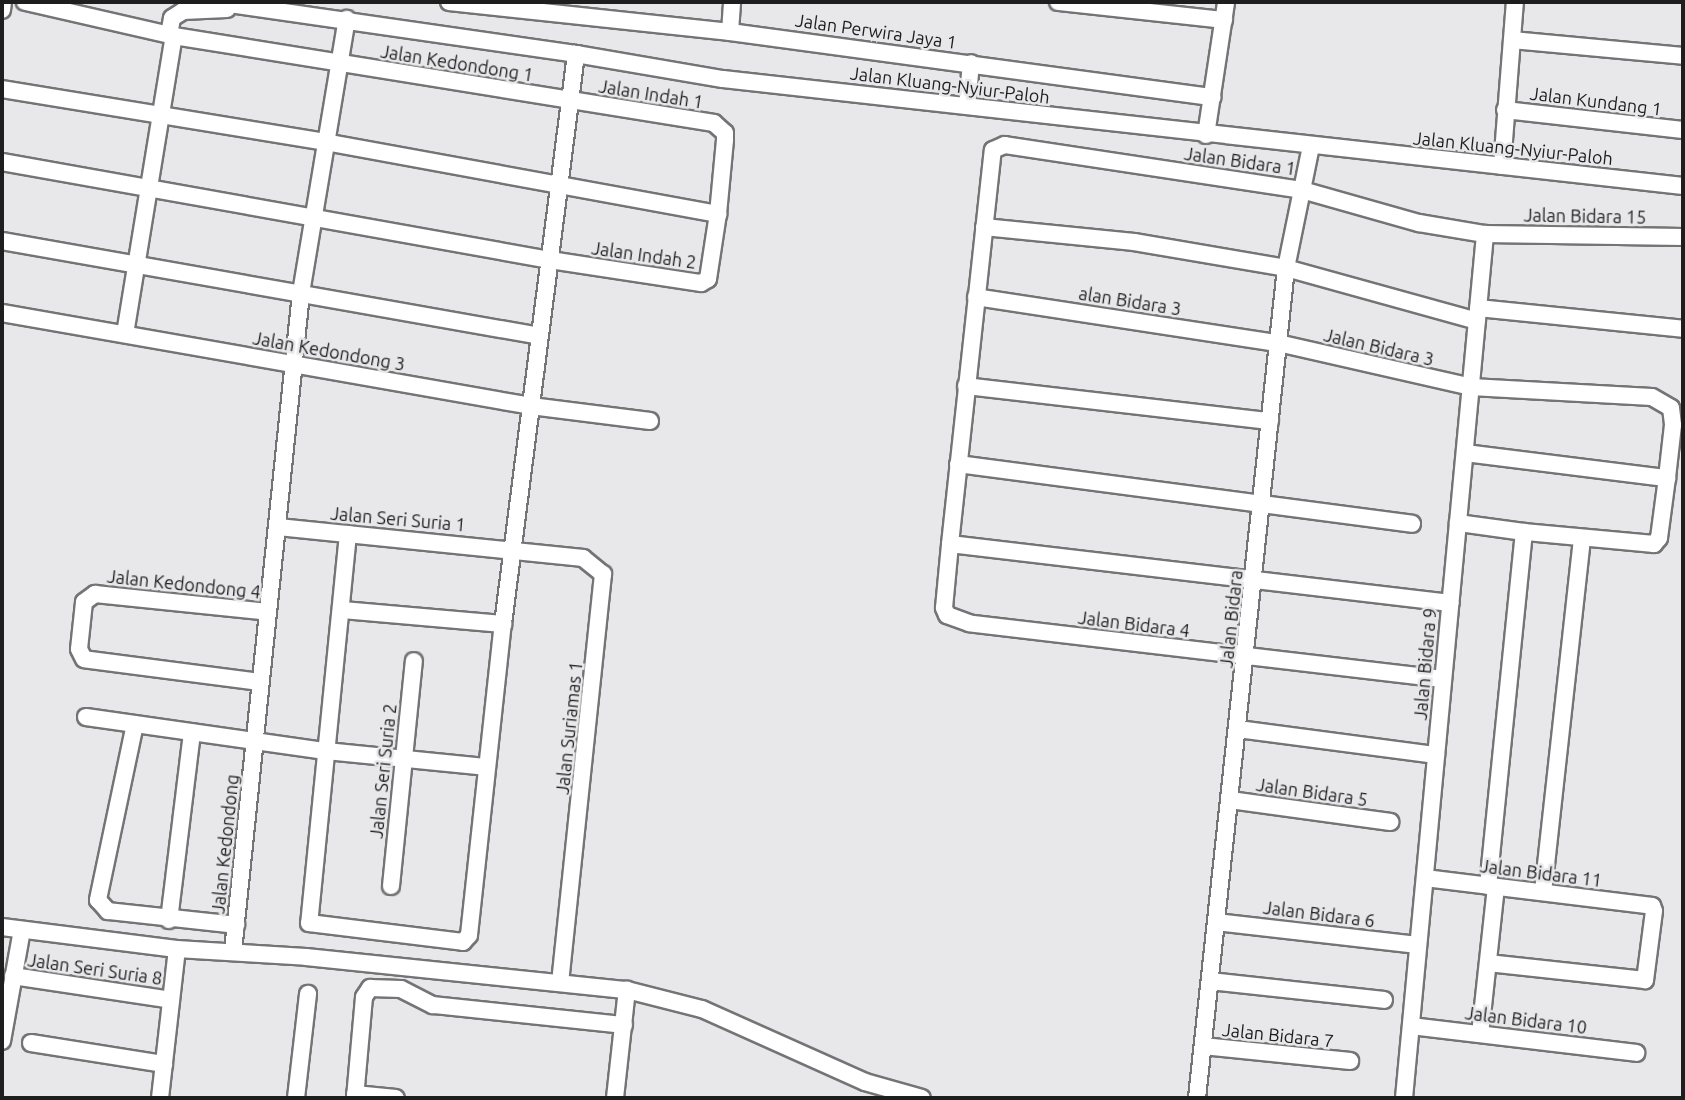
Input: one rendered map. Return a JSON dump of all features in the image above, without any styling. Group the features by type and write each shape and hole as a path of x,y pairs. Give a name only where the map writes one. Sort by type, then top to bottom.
{"street":[{"path":"2,10 3,2"},
{"path":"25,2 172,35 339,63"},
{"name":"Jalan Kluang-Nyiur-Paloh","path":"215,2 347,19 723,79 1206,135 1683,186"},
{"name":"Jalan Perwira Jaya 1","path":"449,2 730,32 1213,97"},
{"path":"730,32 732,2"},
{"path":"1058,2 1224,20"},
{"path":"1206,135 1226,2"},
{"path":"1502,166 1516,2"},
{"path":"125,334 161,116 172,18 183,11 243,6"},
{"name":"Jalan Kedondong","path":"233,951 301,293 347,19"},
{"path":"1512,40 1683,57"},
{"path":"348,534 309,923 463,942 469,935 485,767 576,54"},
{"name":"Jalan Kedondong 1","path":"339,63 570,101"},
{"path":"967,106 971,64"},
{"path":"2,89 325,142 718,214"},
{"name":"Jalan Indah 1","path":"570,101 714,123 721,127 726,140 718,214"},
{"name":"Jalan Kundang 1","path":"1505,110 1683,130"},
{"name":"Jalan Bidara 1","path":"984,227 991,156 996,146 1005,145 1302,190 1419,223 1485,234"},
{"name":"Jalan Bidara","path":"1197,1098 1255,580 1286,268 1311,146"},
{"path":"2,162 550,260"},
{"name":"Jalan Indah 2","path":"550,260 704,282 710,271 718,214"},
{"path":"1451,603 950,544 984,227 1134,243 1286,268 1478,314 1683,329"},
{"name":"Jalan Bidara 15","path":"1485,234 1683,237"},
{"name":"Jalan Bidara 9","path":"1404,1098 1485,234"},
{"path":"2,241 540,336"},
{"name":"alan Bidara 3","path":"976,297 1278,343"},
{"name":"Jalan Kedondong 3","path":"2,313 531,406 650,421"},
{"name":"Jalan Bidara 3","path":"1278,343 1471,387 1652,397 1671,408 1673,425 1667,478"},
{"path":"966,386 1270,421"},
{"path":"1458,523 1524,533 1654,544 1659,538 1667,478 1465,453"},
{"path":"958,464 1262,502 1412,524"},
{"name":"Jalan Seri Suria 1","path":"278,527 513,549"},
{"path":"1480,1034 1524,533"},
{"path":"1543,892 1582,539"},
{"name":"Jalan Bidara 4","path":"950,544 944,608 947,615 969,623 1443,679"},
{"name":"Jalan Suriamas 1","path":"513,549 583,558 603,574 560,983"},
{"name":"Jalan Kedondong 4","path":"260,682 84,659 79,649 85,603 95,594 268,612"},
{"path":"342,610 503,624"},
{"name":"Jalan Seri Suria 2","path":"391,886 414,660"},
{"path":"86,717 326,751 485,767"},
{"path":"135,724 98,900 108,911 169,920 236,925"},
{"path":"1238,729 1436,755"},
{"path":"169,920 192,732"},
{"name":"Jalan Bidara 5","path":"1230,800 1390,822"},
{"name":"Jalan Bidara 11","path":"1425,878 1651,906 1654,918 1645,980 1488,963"},
{"name":"Jalan Bidara 6","path":"1216,922 1418,945"},
{"path":"2,927 177,949 233,951 628,990 702,1009 865,1082 922,1098"},
{"path":"2,1041 22,930"},
{"path":"160,1098 177,949"},
{"name":"Jalan Seri Suria 8","path":"13,976 171,1000"},
{"path":"1210,981 1384,1000"},
{"path":"396,1098 355,1096 364,997 370,988 401,989 433,1005 624,1026"},
{"path":"615,1098 628,990"},
{"path":"296,1098 308,994"},
{"name":"Jalan Bidara 10","path":"1411,1026 1636,1052"},
{"path":"31,1043 164,1064"},
{"name":"Jalan Bidara 7","path":"1203,1046 1350,1061"}]}
